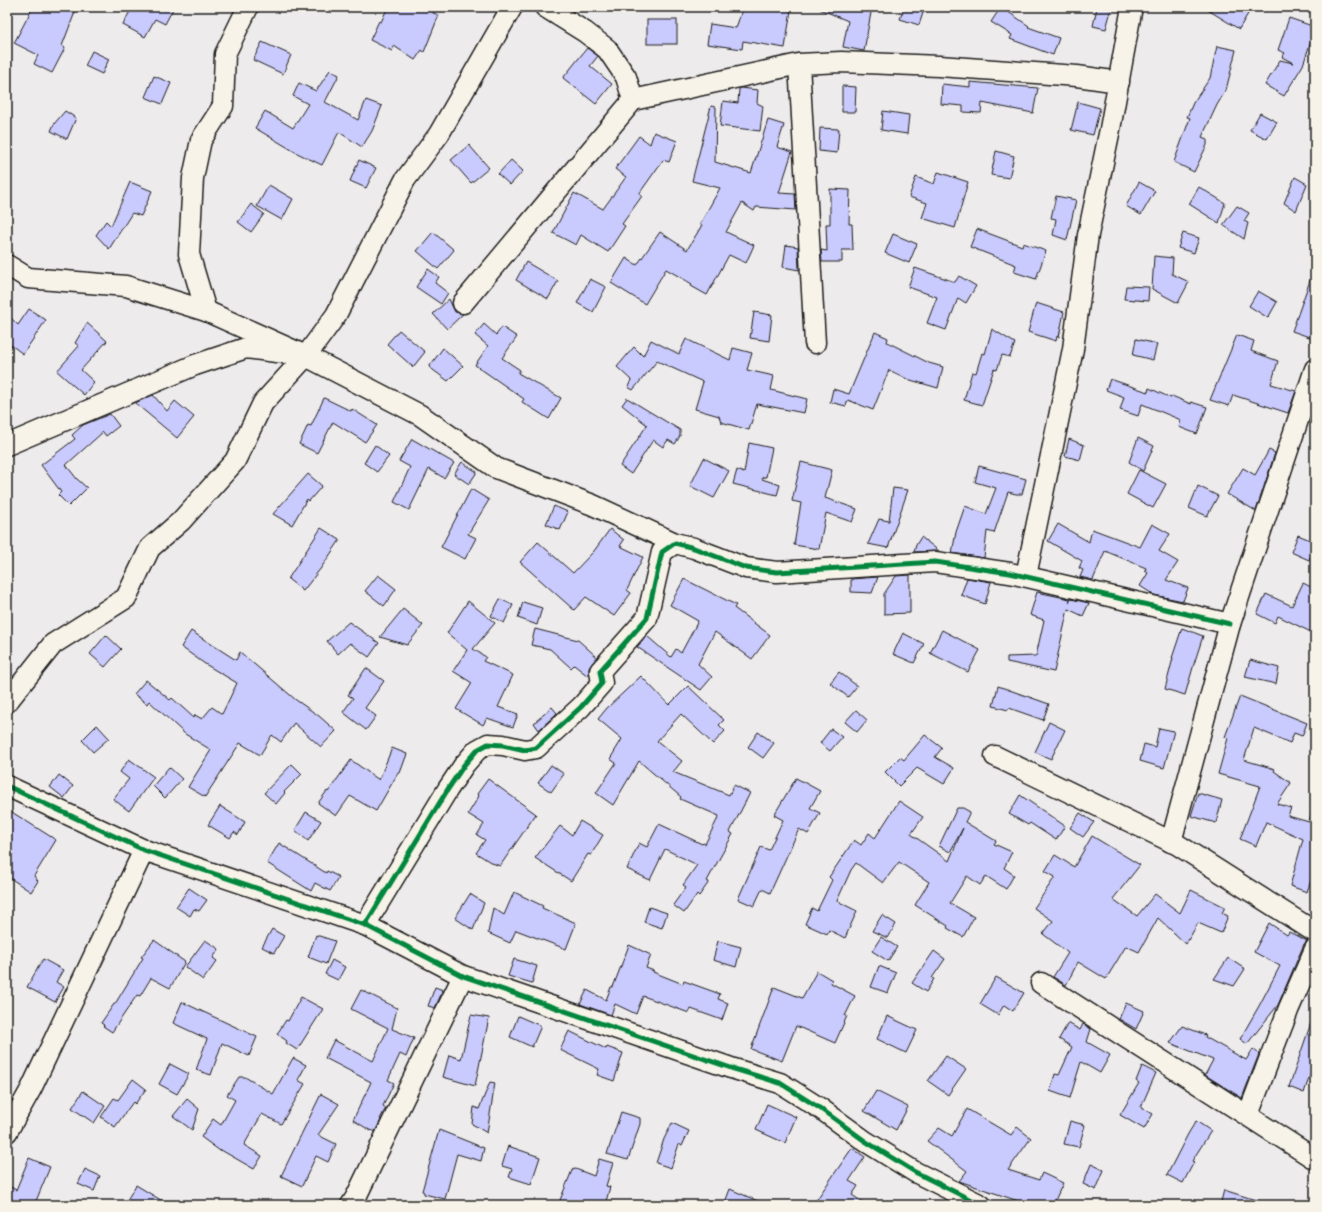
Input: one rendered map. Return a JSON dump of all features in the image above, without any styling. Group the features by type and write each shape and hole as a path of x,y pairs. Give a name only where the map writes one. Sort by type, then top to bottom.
{"street":[{"path":"206,310 189,254 193,178 201,140 224,106 225,54 248,7"},
{"path":"7,702 53,644 126,598 150,548 181,521 235,461 263,403 306,356 336,315 405,180 439,134 512,7"},
{"path":"545,7 585,32 607,49 626,77 633,100"},
{"path":"1026,576 1073,349 1088,235 1110,129 1132,7"},
{"path":"463,303 633,100 799,64 841,62 939,66 1077,76 1119,82"},
{"path":"799,64 815,343"},
{"path":"7,265 28,278"},
{"path":"7,282 28,278 126,286 206,310 306,356 420,415 496,468 593,505 675,543 694,548 746,568 778,572 935,562 1026,576 1230,624"},
{"path":"7,446 195,365 246,348 306,356"},
{"path":"1171,842 1230,624 1315,369"},
{"path":"365,925 464,764 477,750 488,744 504,745 526,750 536,748 581,707 602,683 600,671 647,618 662,552 675,543"},
{"path":"995,756 1171,842 1315,932"},
{"path":"7,786 144,850 365,925 463,976 731,1068 780,1083 821,1109 865,1141 915,1172 981,1205"},
{"path":"7,1132 31,1089 144,850"},
{"path":"1248,1115 1289,1008 1315,950"},
{"path":"351,1205 463,976"},
{"path":"1041,983 1315,1159"}],"building":[{"path":"33,7 77,7 62,46 65,48 52,73 34,64 38,55 14,43"},
{"path":"132,7 174,7 165,24 155,19 145,37 123,25"},
{"path":"388,7 435,7 433,13 439,15 424,52 422,50 415,60 394,46 392,51 370,40"},
{"path":"743,7 770,7 791,10 785,48 743,41 742,49 707,44 710,24 736,28"},
{"path":"815,7 872,7 864,51 843,47 848,21"},
{"path":"904,7 925,7 919,25 900,19"},
{"path":"1001,7 1029,26 1028,27 1059,38 1053,55 1010,39 1012,35 991,22"},
{"path":"1097,7 1112,7 1106,29 1093,26"},
{"path":"1203,7 1242,7 1249,12 1239,29"},
{"path":"1289,18 1315,27 1315,29 1303,65 1284,96 1265,85 1280,60 1293,63 1282,57 1285,53 1278,50"},
{"path":"647,20 677,20 677,44 647,44"},
{"path":"262,42 291,55 283,74 253,60"},
{"path":"1217,46 1236,50 1226,90 1202,137 1207,139 1207,145 1194,172 1174,162 1190,118 1187,117 1193,103 1210,78"},
{"path":"587,48 598,56 590,66 612,84 596,104 563,78"},
{"path":"92,51 109,59 102,74 85,66"},
{"path":"330,70 339,75 325,102 358,120 366,100 382,106 372,131 362,147 339,132 322,165 297,153 255,128 265,111 293,128 308,104 293,96 299,83 316,91"},
{"path":"154,76 171,83 162,104 145,97"},
{"path":"970,82 1038,88 1033,113 982,103 981,113 963,112 963,106 941,104 942,84 970,87"},
{"path":"842,86 856,87 855,112 842,112"},
{"path":"739,89 758,90 757,103 763,106 760,131 720,126 723,101 738,103"},
{"path":"1078,102 1100,108 1093,135 1071,130"},
{"path":"711,106 716,107 715,162 751,173 768,120 784,125 777,147 792,152 779,193 795,194 796,210 756,207 754,211 742,203 726,232 754,245 746,263 729,255 707,295 691,286 692,284 666,269 645,304 611,283 626,258 637,265 660,232 687,250 702,225 700,224 720,188 692,181"},
{"path":"65,111 76,118 67,139 51,131 54,124"},
{"path":"883,111 909,115 907,134 881,130"},
{"path":"1260,113 1277,122 1267,139 1250,130"},
{"path":"820,128 839,129 837,153 819,151"},
{"path":"654,132 677,141 669,162 663,160 639,194 642,196 622,224 625,226 608,252 581,235 576,245 553,233 574,193 603,209 626,177 615,169 639,136 650,144"},
{"path":"469,145 489,168 471,183 451,160"},
{"path":"996,151 1014,156 1009,178 991,175"},
{"path":"359,160 376,168 366,188 350,181"},
{"path":"511,160 523,171 510,185 498,174"},
{"path":"938,172 968,182 955,228 922,218 927,203 909,197 916,177 934,184"},
{"path":"1295,177 1307,184 1296,211 1284,203"},
{"path":"130,182 152,191 141,216 132,213 109,249 96,235 106,221 111,226"},
{"path":"1139,182 1155,191 1141,215 1126,206"},
{"path":"269,185 293,199 282,220 257,206"},
{"path":"1199,187 1225,203 1219,223 1189,204"},
{"path":"830,189 850,190 849,224 852,224 853,250 842,250 842,262 822,262 821,250 827,251 826,224 830,224"},
{"path":"1056,196 1076,200 1067,240 1053,235 1056,219 1051,218"},
{"path":"251,204 264,214 251,232 238,222"},
{"path":"1237,206 1249,213 1244,221 1248,223 1244,239 1223,225"},
{"path":"977,229 1022,246 1023,243 1046,251 1036,279 1014,272 1016,265 970,247"},
{"path":"433,232 454,250 438,269 417,251"},
{"path":"1183,233 1199,238 1194,253 1178,248"},
{"path":"893,234 917,244 909,263 885,253"},
{"path":"786,245 798,247 799,270 783,267"},
{"path":"1154,256 1173,258 1172,274 1189,282 1178,303 1152,289"},
{"path":"526,262 558,281 548,299 516,280"},
{"path":"915,268 955,282 959,276 976,286 966,303 958,298 946,330 927,323 937,297 908,287"},
{"path":"428,269 439,277 435,283 448,293 441,304 416,287"},
{"path":"1313,272 1315,273 1315,339 1292,331"},
{"path":"590,279 606,287 593,312 577,303"},
{"path":"1126,286 1149,287 1148,301 1124,299"},
{"path":"1258,291 1277,302 1268,318 1249,306"},
{"path":"449,299 455,312 463,314 447,329 433,314"},
{"path":"1036,303 1064,312 1059,337 1057,336 1056,341 1028,332"},
{"path":"29,309 46,320 23,354 7,342 7,314 18,325"},
{"path":"754,312 772,315 769,341 750,338"},
{"path":"87,323 107,341 81,370 94,382 84,395 57,371 79,346 75,343"},
{"path":"484,324 496,335 502,327 517,337 502,358 520,370 518,373 561,398 549,419 522,402 524,399 475,365 488,346 475,335"},
{"path":"992,329 1015,343 1010,357 1002,355 997,370 994,369 982,405 964,400 972,372 976,373 982,353 985,354"},
{"path":"399,330 425,352 413,367 387,344"},
{"path":"875,332 888,338 887,342 929,363 943,367 938,388 907,379 889,370 873,410 848,400 846,406 830,402 833,389 849,394"},
{"path":"1237,335 1254,341 1251,351 1278,361 1271,384 1296,391 1288,413 1233,395 1229,406 1210,400"},
{"path":"686,339 730,360 733,348 752,353 747,370 774,376 771,390 807,399 804,413 757,404 749,430 721,422 719,416 695,409 703,382 657,361 633,390 628,387 631,380 617,367 634,347 643,356 651,340 679,354"},
{"path":"1136,339 1157,344 1153,360 1133,355"},
{"path":"443,348 463,366 448,381 429,367"},
{"path":"1110,379 1148,392 1149,388 1171,398 1172,396 1191,404 1191,402 1207,407 1197,434 1179,427 1181,420 1142,404 1138,416 1120,410 1124,397 1106,390"},
{"path":"153,395 167,411 175,401 194,417 177,438 135,403"},
{"path":"324,398 351,411 352,409 377,425 365,442 333,422 317,453 299,444 308,425 311,426"},
{"path":"627,398 680,430 680,436 675,444 668,440 663,447 653,440 631,474 620,466 647,425 622,405"},
{"path":"110,414 119,426 106,436 103,432 66,465 77,479 87,488 69,506 58,495 61,492 41,465 75,439 72,435 83,425"},
{"path":"1138,438 1154,446 1143,471 1129,462"},
{"path":"412,439 454,463 444,478 429,469 409,510 394,502 410,467 399,461"},
{"path":"1069,439 1084,445 1080,460 1065,456"},
{"path":"749,443 772,448 766,477 763,477 762,479 780,485 777,495 733,484 737,470 744,473"},
{"path":"375,445 389,456 377,472 364,463"},
{"path":"1269,450 1275,453 1256,511 1227,494 1243,468 1255,475"},
{"path":"704,458 729,471 714,498 690,486"},
{"path":"462,462 477,472 469,484 454,474"},
{"path":"801,462 832,470 825,498 857,509 852,522 826,513 819,549 794,545 801,503 792,501"},
{"path":"979,466 1026,479 1022,494 1008,492 994,533 987,531 984,558 952,553 956,532 965,506 986,514 996,488 975,482"},
{"path":"1139,470 1166,484 1153,508 1127,494"},
{"path":"308,474 322,486 309,501 307,499 292,525 273,514"},
{"path":"1198,486 1218,496 1207,516 1189,508"},
{"path":"893,488 908,490 888,548 868,544 879,519 889,521"},
{"path":"471,489 489,500 468,534 476,538 465,559 441,547"},
{"path":"554,506 568,512 560,530 546,524"},
{"path":"1058,524 1089,542 1092,529 1140,547 1152,524 1170,534 1159,551 1178,562 1166,580 1188,588 1183,601 1154,595 1140,586 1148,573 1145,571 1146,568 1105,551 1093,580 1080,577 1083,570 1079,568 1082,561 1048,541"},
{"path":"321,528 340,540 303,591 288,579"},
{"path":"610,529 624,540 620,546 643,557 627,590 631,593 614,616 586,597 574,610 520,562 538,542 573,573 594,551"},
{"path":"1298,535 1315,542 1315,547 1309,560 1291,552"},
{"path":"921,537 939,551 914,552"},
{"path":"378,575 396,589 384,606 365,591"},
{"path":"910,575 910,613 884,614 884,594 896,576"},
{"path":"878,577 872,593 851,592 851,579"},
{"path":"967,578 991,582 985,604 961,595"},
{"path":"684,579 736,605 734,608 770,635 752,659 715,632 698,664 712,677 701,690 637,647 647,636 671,657 676,649 681,653 698,621 670,605"},
{"path":"1303,583 1315,589 1315,634 1278,616 1275,623 1257,614 1266,594 1292,606"},
{"path":"1037,592 1070,599 1069,603 1071,599 1089,603 1083,616 1068,609 1054,672 1007,662 1007,657 1036,656 1044,620 1030,615"},
{"path":"500,599 513,605 504,623 491,616"},
{"path":"468,601 495,623 473,649 486,657 483,661 513,675 498,707 518,714 513,727 487,718 483,725 456,709 472,683 453,671 467,650 447,633"},
{"path":"523,602 542,608 537,625 518,618"},
{"path":"403,609 423,625 407,645 380,637"},
{"path":"349,622 379,643 369,657 350,643 338,654 327,641"},
{"path":"1182,628 1203,636 1185,695 1165,689 1172,658"},
{"path":"535,629 578,640 597,657 589,668 589,675 588,676 574,665 571,668 550,649 531,645"},
{"path":"942,630 980,650 968,672 930,653"},
{"path":"191,631 236,660 240,652 296,700 319,716 336,731 321,747 294,723 281,742 272,735 260,755 240,743 205,797 188,787 211,750 185,734 149,701 147,704 134,694 146,680 170,700 172,698 194,718 195,715 202,719 212,707 222,714 237,683 205,664 181,647"},
{"path":"903,633 924,644 914,663 893,654"},
{"path":"106,635 121,649 105,667 90,654"},
{"path":"1250,660 1279,668 1276,684 1245,677"},
{"path":"366,668 384,681 365,708 376,716 366,730 343,712 353,698 348,695"},
{"path":"839,672 857,686 848,697 830,683"},
{"path":"641,676 669,705 688,686 724,720 719,725 725,731 713,744 681,714 657,741 682,761 673,772 729,795 734,785 750,793 730,832 733,834 707,881 709,882 699,896 697,894 684,913 673,905 686,887 683,885 697,865 665,849 650,880 627,869 639,843 647,847 659,824 705,844 719,816 680,799 681,797 639,761 613,805 596,793 616,763 610,759 622,739 598,719 607,708"},
{"path":"998,686 1049,704 1043,720 1009,708 1008,710 993,706"},
{"path":"1240,696 1307,723 1302,736 1294,733 1290,743 1254,728 1244,760 1275,769 1274,771 1291,783 1277,804 1291,808 1288,816 1309,822 1312,812 1315,813 1315,869 1307,892 1290,886 1303,839 1266,822 1256,846 1240,839 1260,786 1218,774 1228,738 1225,737"},
{"path":"552,707 557,713 539,730 534,723"},
{"path":"856,710 867,720 857,732 845,722"},
{"path":"1049,722 1065,730 1051,759 1035,752"},
{"path":"97,725 109,738 93,752 82,740"},
{"path":"1159,728 1174,731 1164,768 1140,761 1144,744 1155,747"},
{"path":"831,729 842,737 830,751 820,743"},
{"path":"758,732 774,743 763,758 748,747"},
{"path":"925,735 942,748 935,757 954,768 944,784 917,768 899,786 885,772 900,757 904,760"},
{"path":"392,748 407,754 400,773 398,773 376,811 350,796 336,816 318,803 327,791 328,792 351,760 379,780"},
{"path":"129,759 154,777 129,811 113,799 129,779 120,772"},
{"path":"292,764 302,774 284,792 285,793 276,804 264,793"},
{"path":"551,765 564,774 551,792 538,783"},
{"path":"169,767 182,779 165,798 153,786"},
{"path":"59,775 73,786 64,798 50,787"},
{"path":"796,778 820,791 810,808 820,813 808,834 799,829 770,893 762,889 754,906 738,899 761,847 769,850 783,820 774,815"},
{"path":"488,779 536,814 500,866 476,853 485,840 477,835 484,824 468,814 479,796 477,794"},
{"path":"1198,793 1222,800 1216,823 1191,816"},
{"path":"1020,795 1065,826 1056,840 1030,823 1028,825 1009,814"},
{"path":"899,801 923,817 911,834 949,861 963,828 950,852 939,846 957,808 963,808 970,812 965,822 996,841 994,844 1012,852 1004,868 1014,875 1006,889 986,876 980,885 967,876 950,903 974,917 963,937 947,928 948,926 915,905 929,882 899,862 883,883 856,863 851,870 837,901 857,911 845,938 829,930 827,934 805,924 812,908 817,911 832,880 829,877 854,840 861,845 869,833 875,838"},
{"path":"220,806 245,822 238,835 234,832 230,838 208,825"},
{"path":"7,809 56,840 34,876 38,881 31,892 7,876"},
{"path":"306,812 321,821 308,841 295,830"},
{"path":"1080,813 1094,822 1083,837 1070,828"},
{"path":"580,821 603,835 591,855 588,854 571,881 535,858 560,826 572,835"},
{"path":"1092,836 1140,865 1113,899 1137,916 1155,894 1180,913 1191,890 1225,907 1222,913 1228,916 1221,933 1198,923 1186,944 1158,918 1139,952 1126,946 1106,979 1078,962 1066,985 1053,977 1068,953 1043,934 1053,921 1034,908 1055,877 1045,871 1055,855 1074,867"},
{"path":"279,843 326,873 327,871 339,877 330,891 315,883 311,891 267,863"},
{"path":"189,888 207,900 199,911 194,909 190,916 176,907"},
{"path":"514,892 543,906 542,908 576,923 566,949 516,930 510,943 488,933 493,908 504,915"},
{"path":"470,894 484,903 473,930 455,918"},
{"path":"649,907 667,913 662,928 644,922"},
{"path":"882,915 896,924 888,938 872,931"},
{"path":"1269,923 1287,935 1289,932 1307,941 1304,944 1278,1005 1247,1044 1240,1039 1280,966 1254,952"},
{"path":"272,929 284,936 274,953 262,947"},
{"path":"316,935 335,941 326,964 308,957"},
{"path":"881,937 897,947 888,961 872,951"},
{"path":"154,940 185,962 170,988 151,978 140,996 137,995 112,1032 101,1023 115,1004 143,958 141,957"},
{"path":"205,940 219,949 213,958 217,961 203,980 185,967"},
{"path":"718,941 741,947 736,967 713,960"},
{"path":"629,945 651,955 646,968 654,971 653,972 683,984 684,981 720,994 718,999 728,1003 722,1020 691,1009 689,1013 643,996 636,1014 615,1004 611,1015 580,1004 587,990 606,1000 611,987 613,987"},
{"path":"934,951 945,959 932,978 934,979 926,992 912,983"},
{"path":"1228,958 1245,969 1234,986 1214,979"},
{"path":"43,959 63,970 56,982 64,987 55,1002 27,987"},
{"path":"514,959 537,966 532,983 508,976"},
{"path":"332,960 345,967 338,980 325,974"},
{"path":"879,966 896,973 888,993 871,987"},
{"path":"817,971 832,980 831,983 855,996 845,1016 847,1016 835,1043 796,1026 782,1061 751,1049 774,987 802,998"},
{"path":"996,977 1024,993 1013,1011 1004,1005 998,1015 980,1004"},
{"path":"435,987 443,990 435,1008 428,1006"},
{"path":"361,990 397,1008 392,1029 414,1038 406,1057 400,1054 388,1080 394,1083 383,1106 386,1108 375,1132 353,1120 371,1082 325,1058 334,1040 373,1061 388,1028 351,1009"},
{"path":"301,997 323,1009 297,1050 286,1043 287,1041 277,1034 286,1020 288,1021"},
{"path":"182,1002 257,1037 249,1056 222,1043 211,1075 196,1070 207,1039 173,1023"},
{"path":"1126,1003 1144,1011 1136,1029 1119,1019"},
{"path":"471,1015 489,1018 475,1086 443,1077 449,1055 461,1059"},
{"path":"518,1016 541,1026 532,1047 510,1037"},
{"path":"887,1016 917,1030 906,1053 877,1039"},
{"path":"1313,1017 1315,1017 1315,1060 1304,1093 1289,1087"},
{"path":"1068,1023 1080,1030 1083,1024 1091,1029 1087,1042 1110,1055 1100,1073 1081,1062 1070,1098 1050,1091 1055,1074 1059,1075 1072,1047 1059,1039"},
{"path":"1182,1026 1206,1035 1205,1037 1246,1060 1253,1049 1259,1054 1242,1098 1205,1075 1213,1060 1170,1043"},
{"path":"569,1031 606,1049 607,1047 623,1053 614,1081 597,1075 599,1069 560,1050"},
{"path":"946,1056 966,1069 948,1095 928,1081"},
{"path":"293,1058 306,1065 298,1080 305,1084 281,1124 262,1114 244,1145 262,1156 254,1169 221,1150 220,1151 201,1137 213,1119 221,1125 235,1100 227,1095 239,1077 245,1077 273,1094"},
{"path":"170,1064 189,1074 177,1094 159,1084"},
{"path":"1142,1066 1156,1073 1141,1107 1153,1114 1144,1129 1120,1115 1139,1083 1136,1081"},
{"path":"133,1079 146,1089 135,1104 133,1102 115,1127 101,1117 114,1098 118,1100"},
{"path":"490,1082 495,1083 487,1133 472,1124 474,1107 479,1109"},
{"path":"83,1091 105,1106 94,1123 72,1108"},
{"path":"876,1091 908,1107 896,1130 864,1111"},
{"path":"321,1094 339,1104 318,1135 336,1144 328,1162 316,1156 302,1186 281,1176"},
{"path":"187,1099 199,1109 192,1130 173,1116"},
{"path":"767,1104 796,1117 785,1143 756,1130"},
{"path":"967,1109 1011,1135 1017,1127 1031,1138 1008,1170 1039,1180 1042,1173 1063,1183 1053,1205 1030,1205 959,1181 967,1171 927,1141 939,1128 952,1136"},
{"path":"621,1112 640,1118 640,1124 628,1160 607,1154"},
{"path":"1070,1121 1085,1125 1079,1147 1064,1144"},
{"path":"1196,1121 1211,1131 1192,1161 1194,1162 1183,1183 1167,1175"},
{"path":"672,1123 689,1131 682,1146 679,1144 671,1168 656,1163 664,1139"},
{"path":"439,1130 484,1148 481,1161 457,1154 445,1199 424,1194 422,1191"},
{"path":"508,1146 540,1157 531,1184 509,1177 512,1169 502,1166"},
{"path":"852,1148 865,1157 849,1181 858,1186 852,1195 867,1205 813,1205"},
{"path":"29,1158 50,1167 36,1201 44,1205 7,1205 7,1185 16,1190"},
{"path":"599,1159 613,1163 606,1186 610,1187 605,1205 558,1205 573,1168 594,1176"},
{"path":"1091,1164 1104,1170 1096,1190 1083,1184"},
{"path":"85,1169 100,1176 94,1191 78,1184"},
{"path":"136,1185 169,1205 124,1205"},
{"path":"730,1189 767,1205 724,1205"},
{"path":"1224,1190 1262,1202 1262,1205 1220,1205"}],"cycle path":[{"path":"365,925 448,789 464,765 477,750 488,744 503,745 525,750 536,748 581,707 602,683 600,671 647,618 662,552 675,543 694,548 746,568 777,572 935,562 1010,573 1230,624"},
{"path":"7,786 144,850 365,925 463,976 731,1068 780,1083 821,1109 865,1141 915,1172 981,1205"}]}
